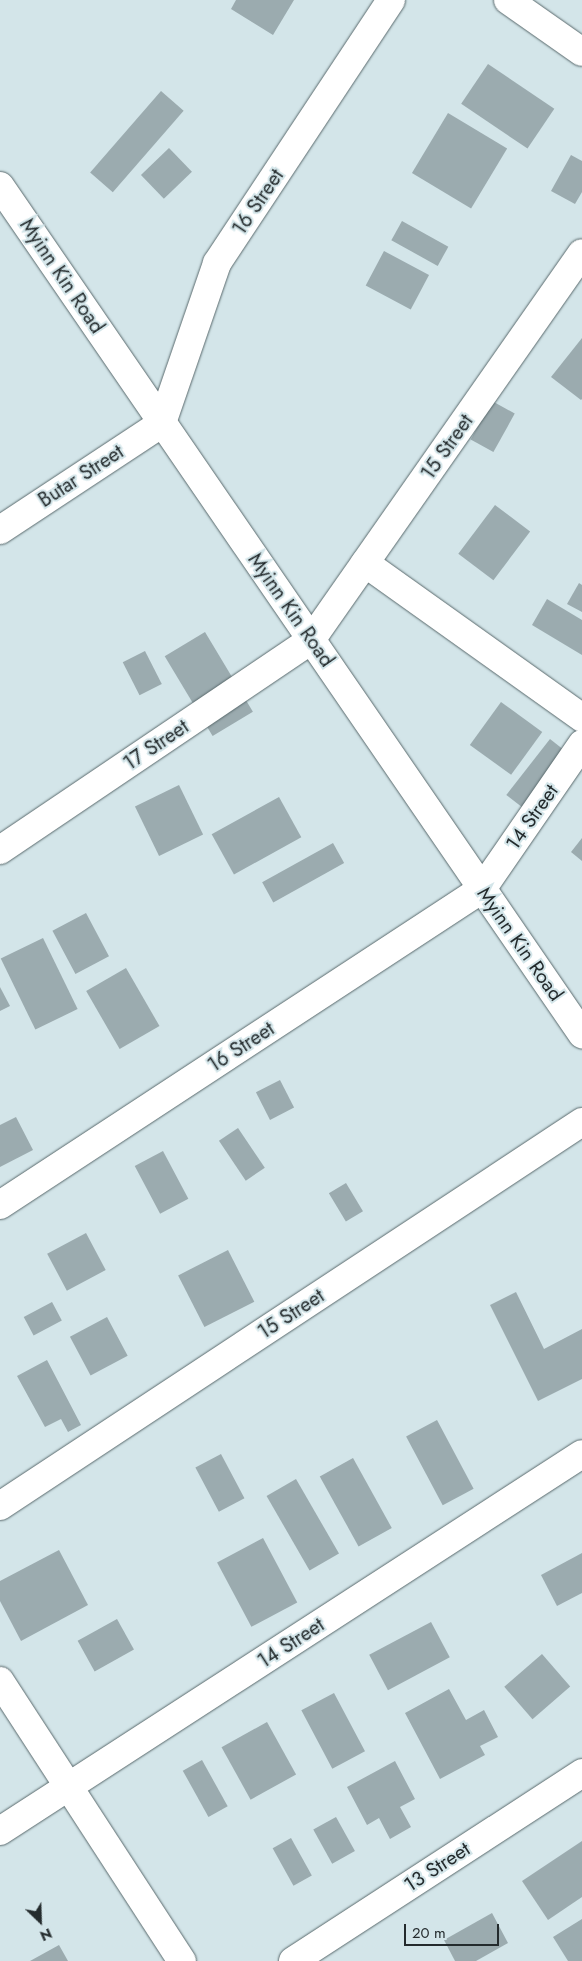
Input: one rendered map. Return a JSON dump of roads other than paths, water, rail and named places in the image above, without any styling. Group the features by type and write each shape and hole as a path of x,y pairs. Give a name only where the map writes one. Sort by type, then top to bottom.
{"street":[{"name":"16 Street","path":"162,423 217,263 392,0"},
{"path":"508,0 582,52"},
{"name":"Myinn Kin Road","path":"0,186 582,1034"},
{"name":"15 Street","path":"311,640 582,253"},
{"name":"Butar Street","path":"0,530 162,423"},
{"path":"365,563 582,718"},
{"name":"17 Street","path":"0,850 311,640"},
{"name":"14 Street","path":"482,889 582,744"},
{"name":"16 Street","path":"0,1205 482,889"},
{"name":"15 Street","path":"0,1506 582,1122"},
{"name":"14 Street","path":"0,1831 582,1454"},
{"path":"0,1680 182,1961"},
{"name":"13 Street","path":"292,1961 582,1773"}]}
